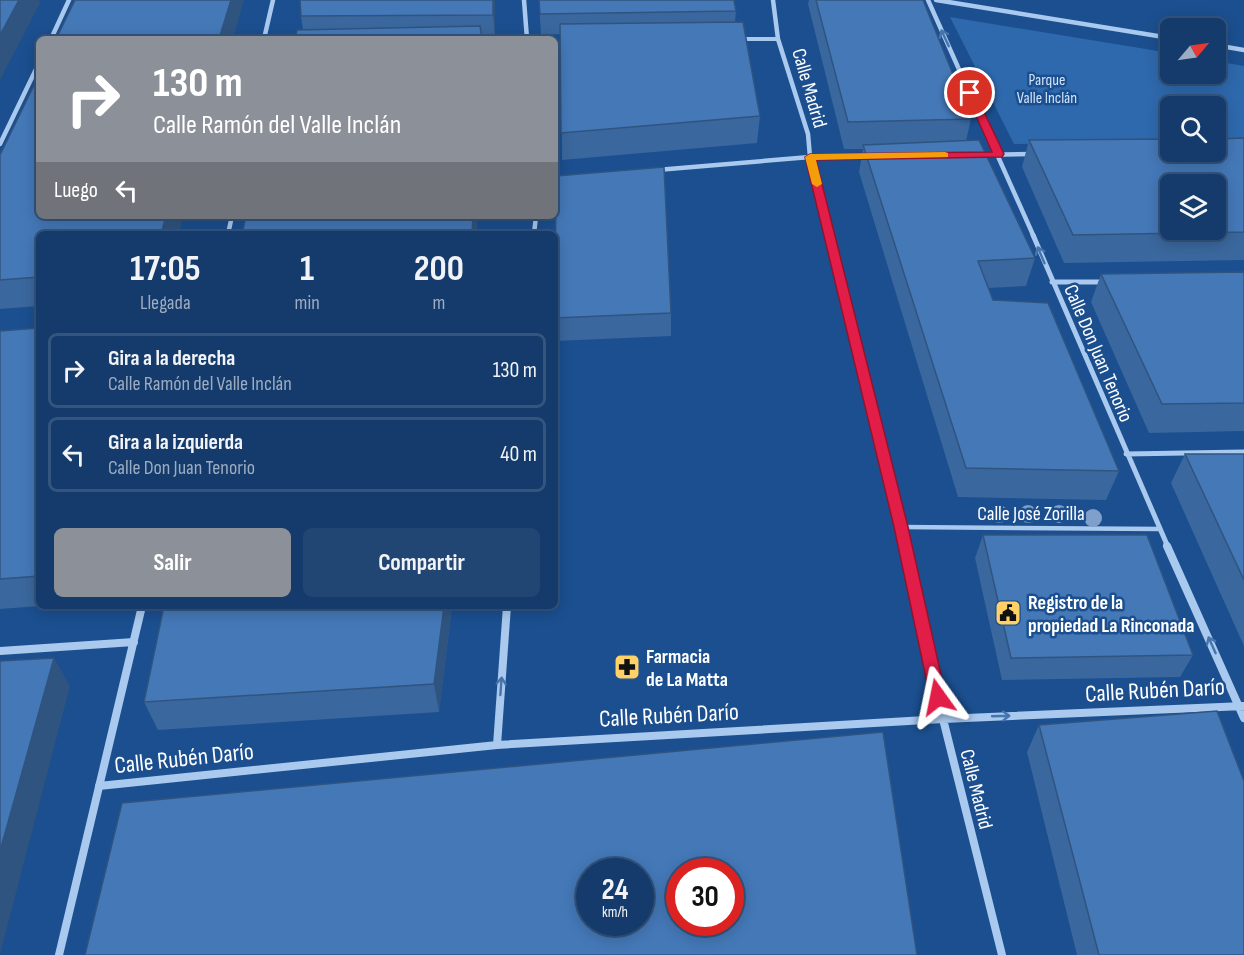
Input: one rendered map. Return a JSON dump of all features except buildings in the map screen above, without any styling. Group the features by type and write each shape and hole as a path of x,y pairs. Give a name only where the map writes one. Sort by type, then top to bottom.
{"street":[{"path":"52,36 69,0"},
{"path":"265,36 273,0"},
{"path":"524,0 527,36"},
{"name":"Calle Madrid","path":"773,0 778,39 808,134 810,157 901,527 943,718 1002,955"},
{"name":"Calle Don Juan Tenorio","path":"928,0 999,154 1126,454 1241,706 1244,718"},
{"path":"936,0 1160,36"},
{"path":"738,39 778,39"},
{"path":"1226,47 1244,50"},
{"path":"0,144 36,69"},
{"path":"975,155 1044,154"},
{"path":"649,171 810,157 870,156"},
{"path":"1052,282 1114,282"},
{"path":"1126,454 1244,452"},
{"name":"Calle José Zorilla","path":"901,527 1160,529"},
{"path":"59,955 141,609"},
{"path":"497,745 507,609"},
{"path":"0,651 134,642"},
{"name":"Calle Rubén Darío","path":"99,786 497,745 943,718 1241,706"}],"green space":[{"name":"Parque Valle Inclán","path":"950,17 1160,51 1160,84 1226,84 1226,63 1244,66 1244,141 1226,141 1226,96 1160,96 1160,142 1014,144"}],"slow traffic":[{"path":"817,184 810,157 945,155"}],"place":[{"name":"Registro de la propiedad La Rinconada","path":"1008,613"},
{"name":"Farmacia de La Matta","path":"627,667"}],"route":[{"path":"938,697 901,527 810,157 999,154 970,93"}]}
